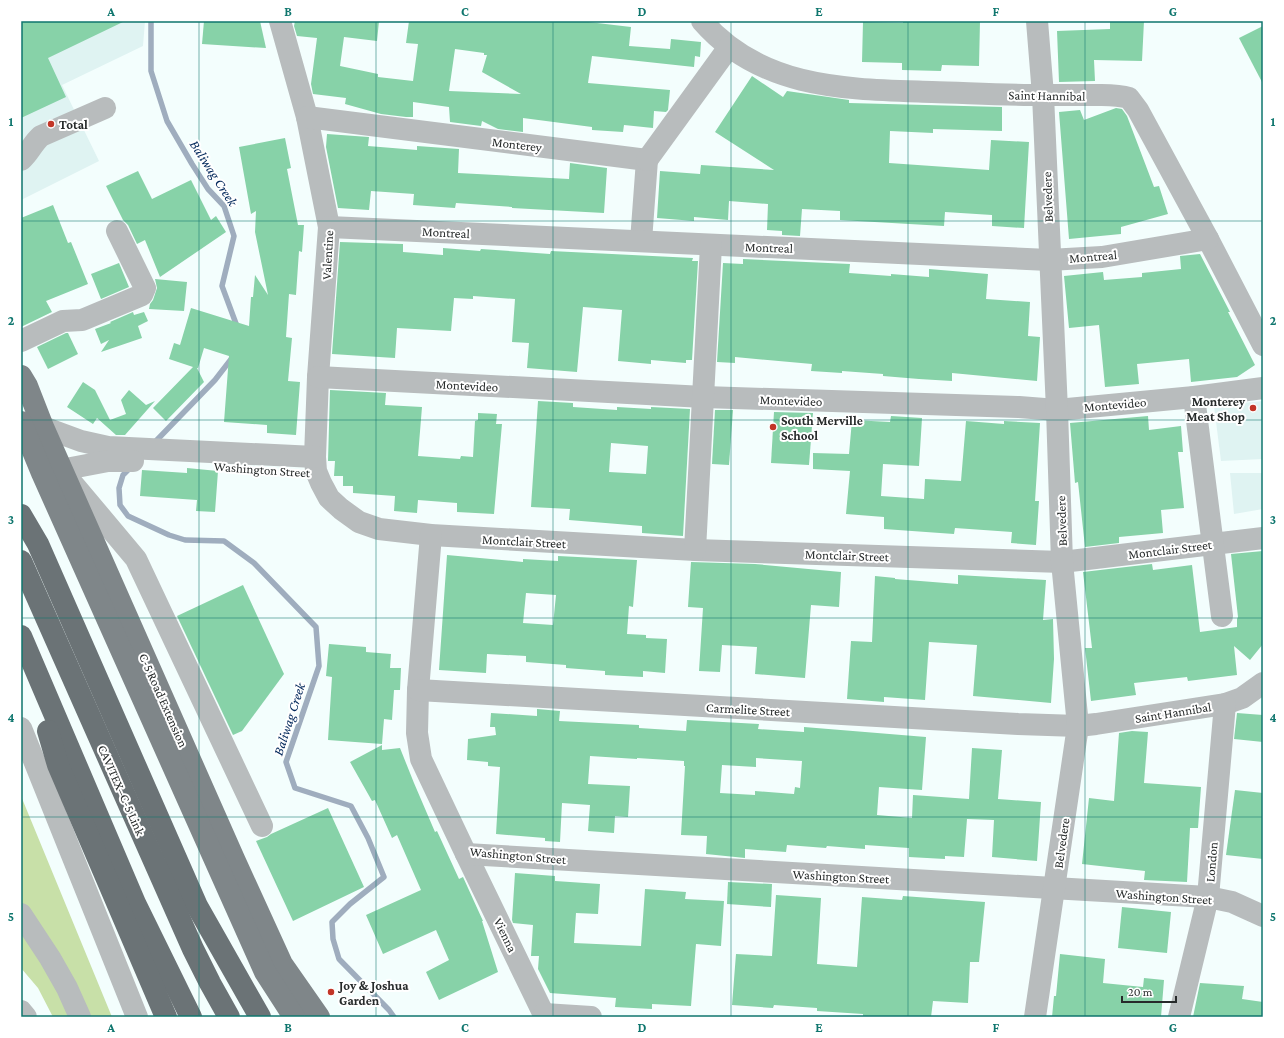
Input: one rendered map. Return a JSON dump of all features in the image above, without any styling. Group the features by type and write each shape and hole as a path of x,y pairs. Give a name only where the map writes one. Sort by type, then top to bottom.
{"highway":[{"path":"21,515 38,544 197,906 260,1017"},
{"name":"CAVITEX–C-5 Link","path":"21,561 187,936 210,983 229,1017"},
{"path":"21,636 135,903 191,1017"},
{"path":"21,648 58,766 166,1017"}],"main road":[{"name":"C-5 Road Extension","path":"21,376 27,386 29,427 52,472 228,844 282,964 319,1017"},
{"name":"C-5 Road Extension","path":"52,472 265,972 294,1017"}],"street":[{"name":"Valentine","path":"280,21 307,117 329,227 318,377 315,464"},
{"name":"Saint Hannibal","path":"702,21 729,47 759,64 792,78 820,85 862,90 1043,95 1114,95 1129,98 1138,110 1208,239 1263,345"},
{"name":"Belvedere","path":"1035,1017 1078,726 1062,562 1043,95 1037,21"},
{"path":"641,241 647,160 729,47"},
{"path":"21,160 29,153 33,144 41,136 105,108"},
{"name":"Monterey","path":"307,117 647,160"},
{"name":"Montreal","path":"329,227 1050,260 1102,257 1208,239"},
{"path":"21,341 63,321 82,320 142,295 145,288 117,231"},
{"path":"695,550 711,245"},
{"name":"Montevideo","path":"318,377 704,397 1019,407 1057,410 1194,397 1263,388"},
{"path":"1194,397 1222,616"},
{"name":"Washington Street","path":"29,427 108,447 122,454 315,464 320,483 329,498 359,522 379,529 431,535 418,690 417,733 421,759 466,854 1208,897 1232,902 1263,916"},
{"name":"Washington Street","path":"52,472 108,461 122,454"},
{"path":"52,472 136,559 262,826"},
{"name":"Montclair Street","path":"431,535 695,550 1062,562 1263,538"},
{"name":"Saint Hannibal","path":"1078,726 1225,704 1242,698 1263,683"},
{"name":"Carmelite Street","path":"418,690 1018,724 1078,726"},
{"name":"London","path":"1179,1017 1208,897 1225,704"},
{"path":"21,728 137,1017"},
{"name":"Vienna","path":"466,854 545,1015"},
{"path":"21,914 50,958 80,1017"},
{"path":"21,1011 26,1017"},
{"path":"545,1015 591,1017"}],"shaded area":[{"path":"21,21 145,21 143,46 62,85 99,161 21,200"},
{"path":"1263,401 1263,459 1221,461 1214,406"},
{"path":"1230,473 1263,473 1263,509 1234,514"}],"green space":[{"path":"21,796 112,1017 53,1017 38,988 21,968"}],"building":[{"path":"21,21 125,21 48,58 66,97 21,118"},
{"path":"204,21 260,21 266,48 202,44"},
{"path":"295,21 379,21 377,41 344,37 340,66 378,74 378,77 413,81 418,44 406,43 409,21 580,21 631,27 629,46 670,49 671,39 701,42 700,57 695,56 694,67 592,56 588,83 670,90 668,110 666,112 654,111 653,128 624,125 623,132 592,130 592,127 523,118 523,132 498,129 482,121 481,126 450,122 449,107 413,102 413,117 406,117 381,114 345,104 346,98 313,94 311,84 317,38 297,36 294,26","holes":["455,49 484,53 484,55 487,55 482,72 521,94 449,91"]},
{"path":"903,21 980,21 979,66 942,65 941,71 902,70 902,63 862,62 863,22 903,23"},
{"path":"1110,21 1144,21 1142,61 1094,60 1095,81 1059,82 1057,31 1110,29"},
{"path":"1263,26 1263,84 1239,38"},
{"path":"752,76 783,97 787,91 849,100 849,103 1002,107 1002,131 933,129 933,133 890,131 889,163 989,170 991,140 1029,142 1024,228 992,226 992,215 945,212 944,226 840,220 840,211 802,209 800,236 782,235 782,231 767,230 768,204 729,201 728,220 694,217 694,221 657,218 660,171 700,174 701,165 774,170 715,132"},
{"path":"1116,108 1122,109 1127,116 1154,187 1159,186 1168,214 1121,227 1121,234 1069,239 1059,112 1080,110 1084,120"},
{"path":"327,134 369,137 368,146 417,150 417,146 459,149 458,173 569,179 570,163 607,168 604,213 512,208 456,203 455,208 413,205 414,194 371,191 369,210 338,208 326,147"},
{"path":"285,138 291,168 287,169 298,225 304,225 302,252 299,251 296,295 289,294 286,337 292,338 288,381 300,382 296,435 267,433 267,425 224,422 229,356 204,348 197,368 204,382 166,421 153,408 193,367 169,359 174,343 180,345 191,308 249,326 251,297 253,297 255,275 268,295 255,232 256,211 251,214 239,147"},
{"path":"138,171 152,199 191,180 211,220 216,216 226,232 160,277 145,240 137,244 106,186"},
{"path":"53,205 68,243 71,242 88,284 46,301 52,312 21,327 21,218"},
{"path":"340,242 403,244 403,252 443,255 443,248 550,254 551,251 693,258 692,261 698,261 692,360 686,360 686,363 651,360 651,364 618,361 622,310 583,307 577,372 527,368 529,343 512,342 515,299 473,296 473,299 454,298 451,331 397,328 395,358 332,354"},
{"path":"1200,254 1255,365 1237,377 1191,382 1189,359 1137,364 1139,384 1105,387 1099,325 1069,328 1064,276 1103,272 1104,280 1142,277 1142,273 1181,269 1180,256"},
{"path":"743,259 850,264 849,273 891,276 891,274 929,277 929,269 988,274 986,299 1030,302 1028,336 1040,337 1037,381 952,373 952,381 883,376 883,374 842,371 842,373 811,371 812,364 735,357 735,363 717,362 723,263 743,264"},
{"path":"119,263 129,287 101,299 91,274"},
{"path":"155,279 187,282 184,311 149,309 157,288"},
{"path":"133,312 134,315 144,312 148,321 138,326 142,338 101,352 109,340 101,344 95,329"},
{"path":"68,333 78,354 48,369 37,347"},
{"path":"83,382 95,390 110,420 126,414 121,400 129,390 146,405 155,401 125,435 116,435 97,418 93,424 67,407"},
{"path":"330,390 386,393 385,405 422,407 418,456 460,459 461,456 473,457 475,421 478,420 478,413 497,414 496,424 502,424 494,514 457,512 457,503 418,500 417,513 394,511 395,496 353,493 353,486 343,486 343,476 334,476 335,461 328,461"},
{"path":"538,401 573,403 573,407 617,410 617,407 690,409 683,536 642,533 642,526 569,520 570,509 531,507","holes":["611,443 648,446 646,474 609,472"]},
{"path":"715,410 733,410 729,465 712,464"},
{"path":"774,412 813,413 809,465 771,463"},
{"path":"891,416 922,418 919,466 883,464 881,496 924,499 925,479 961,481 966,421 1004,424 1004,421 1040,423 1035,501 1039,501 1036,545 1011,543 1012,532 955,528 954,534 884,529 884,517 846,514 850,471 813,469 813,453 849,454 852,420 890,422"},
{"path":"1148,416 1149,430 1181,426 1183,452 1178,452 1184,508 1161,510 1163,533 1119,537 1119,543 1085,547 1078,482 1075,483 1070,423"},
{"path":"187,468 218,471 215,512 196,511 197,500 140,496 142,470 187,473"},
{"path":"1263,551 1263,644 1250,660 1234,646 1237,675 1188,681 1187,677 1134,683 1136,695 1091,701 1085,648 1092,648 1083,572 1152,564 1153,570 1192,565 1200,632 1237,627 1238,617 1231,554"},
{"path":"447,555 523,562 523,559 558,561 558,556 637,560 633,607 629,606 627,634 646,635 646,638 667,639 665,673 643,671 643,677 605,675 605,671 566,668 566,665 526,662 526,656 487,654 486,673 439,670","holes":["526,593 556,595 553,625 523,623"]},
{"path":"691,562 755,564 841,572 839,607 811,605 805,678 755,674 757,647 722,645 720,672 699,671 703,608 688,607"},
{"path":"958,575 1046,580 1043,620 1053,619 1054,659 1051,703 973,696 977,645 929,642 925,700 884,697 884,702 847,699 851,641 872,642 875,576 958,584"},
{"path":"243,585 284,674 242,731 233,735 177,616"},
{"path":"329,644 366,647 366,652 391,654 390,668 401,668 400,690 394,690 392,720 384,719 382,744 328,740 332,677 326,676"},
{"path":"537,709 560,711 559,721 639,725 639,728 686,731 687,720 759,724 758,729 804,732 804,727 926,737 922,790 879,787 877,815 912,818 913,795 969,799 972,748 1002,750 998,799 1041,802 1037,861 992,857 994,820 967,819 964,857 945,856 945,859 909,857 909,848 865,845 865,849 787,845 786,852 745,849 745,858 706,854 707,836 681,835 685,766 684,761 637,758 590,756 588,784 630,786 628,817 615,816 614,833 588,831 590,805 562,803 560,842 545,841 545,838 496,834 500,767 488,766 488,762 467,760 468,739 496,735 495,727 490,727 491,713 537,716","holes":["756,758 802,761 800,788 795,787 794,794 755,791 755,795 720,793 722,765 756,767"]},
{"path":"1237,713 1263,715 1263,742 1234,739"},
{"path":"1132,731 1148,732 1144,783 1201,787 1198,828 1190,828 1187,882 1144,880 1145,871 1082,864 1089,798 1114,801 1119,733"},
{"path":"382,745 382,750 400,748 435,832 437,831 459,879 463,877 483,921 498,972 439,1000 426,972 449,960 436,930 383,954 366,915 421,890 397,835 392,838 375,800 372,801 350,762"},
{"path":"1235,790 1263,793 1263,859 1226,855"},
{"path":"328,808 364,887 293,921 256,841"},
{"path":"515,873 555,876 555,881 600,884 598,914 576,913 574,943 641,946 645,889 686,892 685,899 724,901 721,946 696,944 691,1006 652,1004 652,1009 615,1007 616,998 550,993 538,969 539,956 531,956 533,925 513,923 512,920"},
{"path":"728,882 772,884 771,907 727,904"},
{"path":"776,895 821,898 817,964 857,967 862,897 902,900 903,896 985,902 979,962 970,962 968,1003 933,1001 931,1017 863,1016 863,1014 817,1011 817,1008 774,1005 773,1008 732,1005 736,954 772,956"},
{"path":"1122,907 1171,912 1167,953 1118,948"},
{"path":"1060,954 1105,959 1103,983 1143,987 1144,978 1164,980 1161,1017 1052,1017 1054,996 1056,996"},
{"path":"1200,983 1244,986 1242,999 1263,1002 1263,1017 1193,1017"}],"waterway":[{"name":"Baliwag Creek","path":"151,21 151,71 167,121 208,189 224,206 234,236 222,286 238,329"},
{"name":"Baliwag Creek","path":"154,443 215,380 232,358"},
{"name":"Baliwag Creek","path":"131,467 123,475 119,488 120,505 128,516 169,535 185,540 224,541 254,563 316,627 319,666 286,762 295,788 351,806 368,838 384,877 350,904 332,922 333,939 339,959 394,1017"}],"place":[{"name":"Total","path":"51,124"},
{"name":"Monterey Meat Shop","path":"1253,408"},
{"name":"South Merville School","path":"773,427"},
{"name":"Joy & Joshua Garden","path":"331,992"}]}
